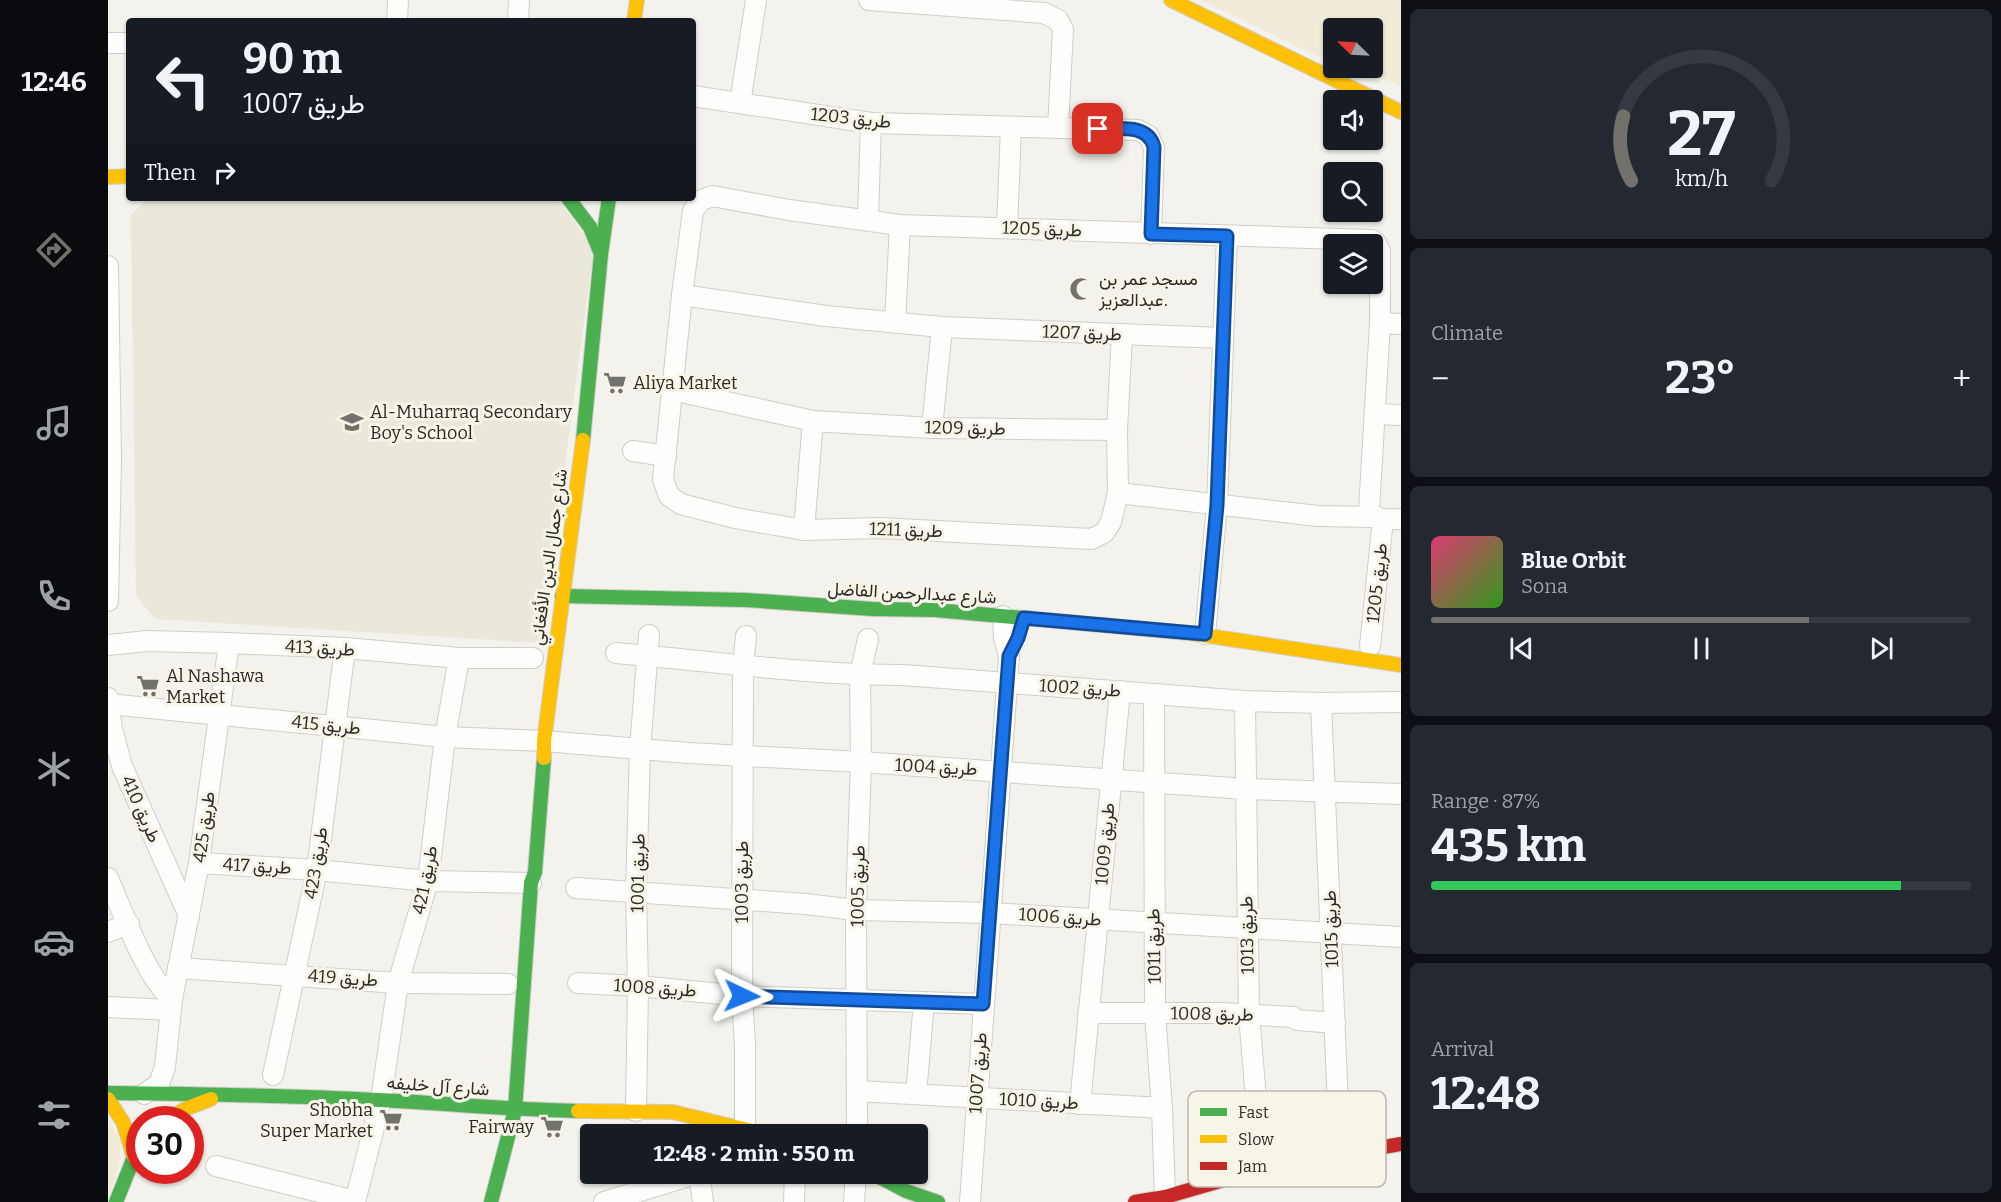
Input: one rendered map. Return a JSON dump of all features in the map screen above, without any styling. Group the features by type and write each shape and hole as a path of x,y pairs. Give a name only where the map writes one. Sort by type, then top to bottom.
{"street":[{"path":"397,18 398,0"},
{"path":"518,18 519,0"},
{"path":"634,18 637,0"},
{"path":"740,104 756,0"},
{"path":"869,0 1044,13 1054,16 1062,24 1063,29 1058,128"},
{"path":"1171,0 1401,112"},
{"path":"108,43 126,43"},
{"name":"طريق 1203","path":"696,97 872,123 1138,130 1149,136 1154,147 1151,234"},
{"path":"868,219 872,123"},
{"path":"1007,228 1011,127"},
{"path":"108,177 126,176"},
{"name":"طريق 1205","path":"669,496 663,479 693,211 700,201 712,196 789,210 900,225 1372,240 1380,251 1376,414 1382,516 1370,646"},
{"path":"570,201 590,227 601,254"},
{"name":"شارع جمال الدين الأفغاني","path":"491,1202 515,1110 531,884 527,865 535,766 544,741 582,445 609,201"},
{"path":"895,323 900,225"},
{"path":"1205,634 1217,505 1227,236"},
{"path":"108,266 111,460 108,602"},
{"name":"طريق 1207","path":"682,295 826,316 942,327 1223,338"},
{"path":"1380,323 1401,324"},
{"path":"932,428 942,327"},
{"name":"طريق 1211","path":"669,496 681,504 735,518 804,530 880,528 1091,539 1104,533 1111,522 1118,492 1117,430 1122,335"},
{"name":"طريق 1209","path":"672,390 813,421 932,428 1117,430"},
{"path":"1376,414 1401,415"},
{"path":"804,530 813,421"},
{"path":"633,451 666,456"},
{"path":"1118,492 1318,516 1382,516"},
{"name":"شارع عبدالرحمن الفاضل","path":"562,596 746,600 873,609 935,610 1205,634 1401,665"},
{"name":"طريق 1007","path":"970,1202 1009,656 1004,637 1003,616"},
{"name":"طريق 1007","path":"1009,656 1024,618"},
{"name":"طريق 1001","path":"636,1111 638,986 636,892 640,749 649,635"},
{"name":"طريق 1003","path":"746,636 743,667 742,996 753,1124"},
{"name":"طريق 1005","path":"857,1124 856,910 861,762 860,675 868,639"},
{"name":"طريق 413","path":"108,645 147,641 229,643 345,648 459,658 533,658"},
{"name":"طريق 425","path":"144,1094 152,1090 163,1076 178,968 199,863 229,643"},
{"name":"طريق 423","path":"273,1075 317,870 345,648"},
{"name":"طريق 1002","path":"616,653 743,667 1007,682 1245,701 1401,702"},
{"name":"طريق 421","path":"355,1202 381,1100 399,983 428,881 445,737 459,658"},
{"name":"طريق 1009","path":"1080,1104 1120,691"},
{"name":"طريق 1011","path":"1154,694 1155,1013 1162,1108 1165,1197"},
{"name":"طريق 410","path":"108,698 112,729 122,766 189,916"},
{"name":"طريق 1013","path":"1245,701 1249,1015 1256,1091"},
{"name":"طريق 1015","path":"1322,703 1338,1091"},
{"name":"طريق 415","path":"108,704 445,737 544,741"},
{"name":"طريق 1004","path":"544,741 1246,789 1401,794"},
{"name":"طريق 417","path":"199,863 317,870 428,881 531,884"},
{"path":"108,878 156,982 172,1004"},
{"name":"طريق 1006","path":"576,888 856,910 990,913 1401,937"},
{"path":"108,932 129,924"},
{"name":"طريق 419","path":"178,968 399,983 508,984"},
{"name":"طريق 1008","path":"578,983 742,996 983,1004"},
{"path":"915,1095 924,1002"},
{"path":"108,1007 172,1004"},
{"name":"طريق 1008","path":"1088,1013 1221,1013 1293,1017 1297,1020 1335,1023"},
{"name":"طريق 1010","path":"858,1091 1162,1108"},
{"name":"شارع آل خليفه","path":"108,1093 270,1095 515,1110 673,1112 699,1124"},
{"path":"193,1106 219,1096"},
{"path":"108,1098 126,1129"},
{"path":"1386,1146 1401,1144"},
{"path":"216,1166 355,1202"},
{"path":"116,1202 126,1179"},
{"path":"616,1200 665,1184"},
{"path":"701,1184 704,1202"},
{"path":"794,1202 795,1184"},
{"path":"854,1202 855,1184"},
{"path":"888,1184 906,1196 938,1202"},
{"path":"1135,1202 1165,1197 1200,1187"}],"shaded area":[{"path":"1200,0 1401,0 1401,86 1380,78 1383,78 1383,18 1323,18 1323,58"},
{"name":"Al-Muharraq Secondary Boy's School","path":"144,201 559,201 594,248 541,643 155,619 136,596 131,215"},
{"path":"108,1117 121,1143 119,1166 108,1198"}],"traffic: fast":[{"path":"570,201 590,227 601,254"},
{"path":"583,440 601,254 609,201"},
{"path":"562,596 746,600 873,609 935,610 1189,633"},
{"path":"491,1202 515,1110 531,883 535,872 544,758"},
{"path":"108,1093 310,1097 578,1111"},
{"path":"116,1202 126,1177"},
{"path":"893,1184 938,1202"}],"traffic: slow":[{"path":"634,18 637,0"},
{"path":"1171,0 1401,112"},
{"path":"108,177 126,176"},
{"path":"544,758 544,741 583,440"},
{"path":"1189,633 1401,665"},
{"path":"108,1099 123,1122 126,1132"},
{"path":"193,1106 211,1099"},
{"path":"578,1111 673,1112 723,1124"}],"traffic: jam":[{"path":"1386,1147 1401,1144"},
{"path":"1135,1202 1165,1197 1200,1187"}],"place":[{"name":"مسجد عمر بن عبدالعزيز.","path":"1081,289"},
{"name":"Aliya Market","path":"615,383"},
{"name":"Al-Muharraq Secondary Boy's School","path":"352,422"},
{"name":"Al Nashawa Market","path":"148,686"},
{"name":"Shobha Super Market","path":"391,1120"},
{"name":"Fairway","path":"552,1127"}],"route":[{"path":"742,996 983,1004 1009,656 1024,618 1205,634 1217,505 1227,236 1151,234 1153,141 1144,132 1138,130 1098,129"}]}
